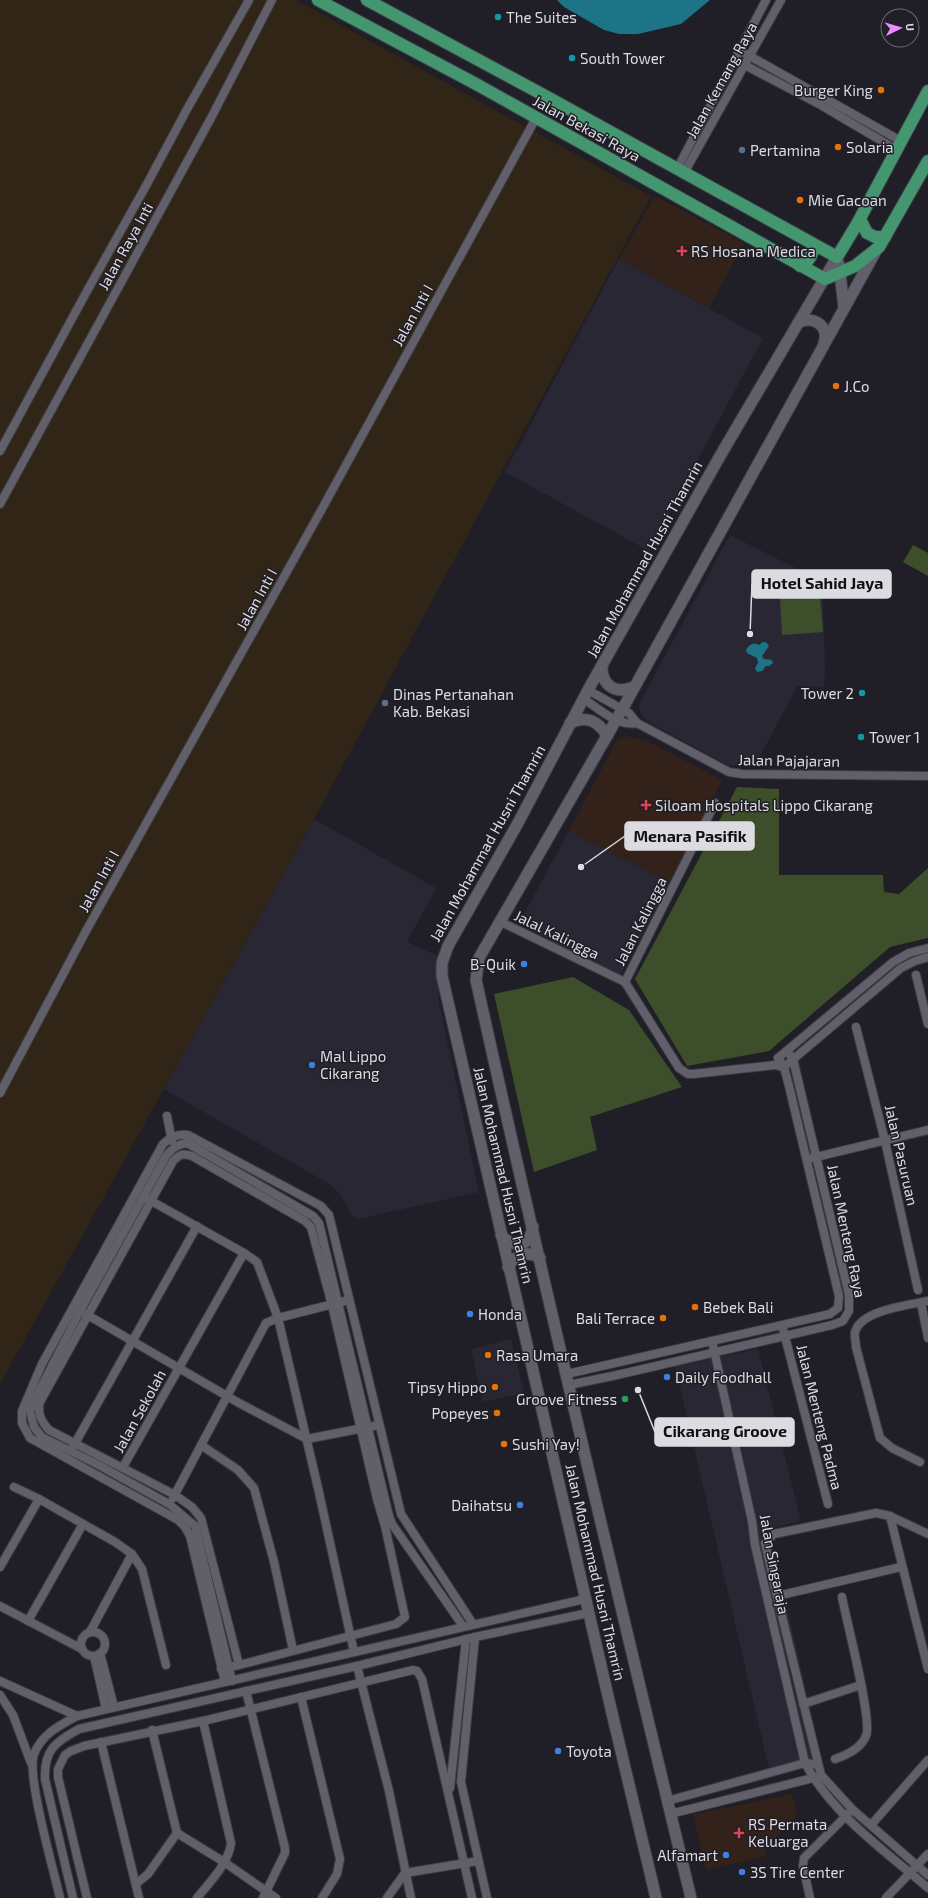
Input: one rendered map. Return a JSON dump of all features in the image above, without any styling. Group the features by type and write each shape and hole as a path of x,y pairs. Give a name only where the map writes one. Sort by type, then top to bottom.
{"main road":[{"name":"Jalan Bekasi Raya","path":"318,0 536,118 825,279"},
{"name":"Jalan Bekasi Raya","path":"367,0 837,258"},
{"name":"Jalan Mohammad Husni Thamrin","path":"837,258 860,219 928,91"},
{"name":"Jalan Mohammad Husni Thamrin","path":"882,242 928,162"},
{"path":"825,279 855,266 882,242 867,233 860,219"},
{"path":"800,266 809,260 814,245"}],"street":[{"name":"Jalan Raya Inti","path":"0,451 186,111 249,0"},
{"name":"Jalan Raya Inti","path":"0,504 211,118 272,0"},
{"name":"Jalan Kemang Raya","path":"680,171 739,50 766,0"},
{"name":"Jalan Kemang Raya","path":"680,171 745,66 781,0"},
{"path":"739,50 794,80 899,146"},
{"path":"735,60 899,146"},
{"path":"790,89 794,80"},
{"name":"Jalan Inti I","path":"0,1093 86,931 320,513 536,118"},
{"name":"Jalan Mohammad Husni Thamrin","path":"690,1898 476,980 479,958 499,921 555,829 882,242"},
{"path":"837,258 841,273 844,309"},
{"name":"Jalan Mohammad Husni Thamrin","path":"656,1898 508,1267 442,976 442,962 448,946 518,823 602,665 798,323 837,258"},
{"path":"798,323 810,319 822,326 826,339 824,345"},
{"path":"602,665 602,673 605,681 610,687 618,690 626,690 634,687"},
{"name":"Jalan Pajajaran","path":"586,695 623,708 635,718 637,723 729,772 742,774 928,776"},
{"name":"Jalan Pajajaran","path":"586,695 616,720 631,725 637,723"},
{"path":"570,723 577,720 592,720 598,724 607,736"},
{"name":"Jalan Kalingga","path":"715,803 625,982 683,1072 693,1074 778,1064"},
{"name":"Jalal Kalingga","path":"499,921 625,982"},
{"path":"778,1064 788,1051 893,962 909,953 928,948"},
{"path":"778,1064 793,1059 901,968 915,961 928,957"},
{"path":"916,975 928,1024"},
{"name":"Jalan Pasuruan","path":"856,1027 885,1141 918,1290"},
{"name":"Jalan Menteng Raya","path":"568,1379 715,1353 785,1337 843,1321 849,1311 849,1295 793,1059 788,1051"},
{"name":"Jalan Menteng Raya","path":"568,1379 712,1341 830,1314 838,1308 839,1296 806,1159 778,1064"},
{"path":"167,1116 170,1138 179,1154"},
{"path":"806,1159 928,1130"},
{"path":"211,1609 202,1552 195,1526 169,1504 95,1462 42,1437 34,1427 30,1412 163,1144 170,1138 180,1134 188,1135 321,1206 329,1215 401,1514 473,1624"},
{"path":"225,1668 396,1624 405,1617 387,1520 363,1428 335,1304 319,1223 313,1216 187,1143 174,1147 166,1156 147,1199 88,1316 40,1402 38,1409 44,1424 49,1430 76,1442 174,1495 192,1508 202,1518 239,1664"},
{"path":"228,1682 211,1609 189,1534 178,1520 30,1438 22,1423 22,1411 42,1364 105,1259 179,1154 185,1153 192,1156 305,1221 311,1227 335,1304"},
{"path":"147,1199 197,1226 257,1262 278,1318 307,1439 343,1600 349,1636 354,1652"},
{"path":"72,1450 197,1226"},
{"path":"501,1235 508,1242 516,1245 525,1242 531,1236 533,1227"},
{"name":"Jalan Sekolah","path":"123,1467 244,1253"},
{"path":"508,1267 512,1260 518,1255 526,1253 534,1254 540,1258"},
{"path":"163,1512 169,1504 228,1396 266,1323 278,1318 349,1300"},
{"path":"920,1462 892,1448 880,1438 856,1347 855,1333 857,1327 866,1317 924,1302 928,1338"},
{"path":"80,1311 228,1396 307,1439 379,1424"},
{"name":"Jalan Menteng Padma","path":"782,1325 828,1504"},
{"name":"Jalan Singaraja","path":"712,1341 752,1521 755,1545 805,1763 813,1778 845,1816 928,1888"},
{"path":"42,1364 50,1369"},
{"path":"201,1445 238,1470 254,1488 272,1554 293,1650"},
{"path":"90,1470 95,1462"},
{"path":"14,1487 39,1499 132,1554 142,1569 166,1665"},
{"path":"0,1567 39,1499"},
{"path":"928,1534 890,1516 868,1514 774,1534 765,1542 821,1775 852,1809 928,1875"},
{"path":"890,1516 928,1669"},
{"path":"387,1520 463,1626"},
{"path":"28,1621 83,1524"},
{"path":"202,1552 210,1549"},
{"path":"82,1649 82,1638 90,1632 132,1554"},
{"path":"777,1596 902,1567"},
{"path":"835,1759 850,1753 867,1734 866,1714 861,1685 842,1597"},
{"path":"32,1764 36,1750 52,1730 77,1716 585,1599"},
{"path":"0,1606 82,1649 87,1654 97,1654 103,1649 103,1638 100,1634 90,1632"},
{"path":"71,1898 45,1779 45,1766 50,1750 61,1740 79,1729 357,1666 466,1639 588,1613"},
{"path":"512,1616 515,1628"},
{"path":"475,1637 461,1782 487,1898"},
{"path":"450,1795 466,1639"},
{"path":"97,1654 110,1708"},
{"path":"336,1656 339,1670"},
{"path":"357,1666 389,1791 411,1898"},
{"path":"86,1898 58,1778 58,1769 65,1756 78,1748 101,1742 152,1730 203,1721 413,1670 419,1673 422,1679 450,1795 472,1898"},
{"path":"0,1681 77,1716"},
{"path":"803,1704 861,1685"},
{"path":"246,1691 285,1848 285,1853 265,1895"},
{"path":"176,1694 179,1706"},
{"path":"0,1695 13,1715 32,1764 34,1788 60,1898"},
{"path":"301,1697 340,1859 337,1874 322,1898"},
{"path":"197,1898 224,1862 230,1850 231,1843 203,1721"},
{"path":"152,1730 177,1833 224,1862 265,1895 276,1898"},
{"path":"101,1742 139,1898"},
{"path":"871,1825 928,1760"},
{"path":"667,1801 805,1763 818,1765"},
{"path":"670,1814 821,1775"},
{"path":"45,1779 58,1778"},
{"path":"810,1898 803,1866 804,1858 852,1809"},
{"path":"136,1884 148,1874 177,1833"},
{"path":"886,1898 928,1854"},
{"path":"387,1898 405,1873 478,1861"}],"shaded area":[{"path":"0,0 296,0 651,196 314,819 0,1384"},
{"name":"RS Hosana Medica","path":"655,196 744,243 709,308 619,259"},
{"path":"619,259 763,338 649,551 505,472"},
{"path":"730,535 826,583 823,598 824,687 797,686 755,766 728,765 644,718 640,712 639,704"},
{"name":"Siloam Hospitals Lippo Cikarang","path":"628,736 649,742 722,780 670,882 569,831 617,740"},
{"path":"314,819 436,888 407,942 440,957 437,969 439,1003 479,1192 358,1219 352,1215 340,1194 331,1185 164,1089"},
{"path":"569,831 670,882 619,977 519,923"},
{"path":"511,1339 524,1393 483,1402 471,1349"},
{"path":"758,1349 801,1521 769,1529 822,1760 770,1773 675,1366"},
{"name":"RS Permata Keluarga","path":"792,1794 797,1815 764,1850 766,1856 706,1870 693,1815"}],"green space":[{"path":"913,545 928,553 928,576 903,562"},
{"path":"820,595 823,632 782,635 780,598"},
{"path":"737,787 779,789 779,875 883,875 884,892 899,894 928,868 928,938 890,947 769,1051 687,1066 635,979"},
{"path":"573,977 629,1010 682,1087 590,1117 597,1150 534,1172 494,994"}],"water":[{"path":"557,0 710,0 681,24 638,34 619,34 604,30 564,7"},
{"path":"766,642 769,646 762,656 764,659 772,660 773,663 766,666 762,671 757,672 755,668 758,663 757,658 747,653 746,650 751,644 759,645"}],"place":[{"name":"The Suites","path":"498,17"},
{"name":"South Tower","path":"572,58"},
{"name":"Burger King","path":"881,90"},
{"name":"Solaria","path":"838,147"},
{"name":"Pertamina","path":"742,150"},
{"name":"Mie Gacoan","path":"800,200"},
{"name":"RS Hosana Medica","path":"682,251"},
{"name":"J.Co","path":"836,386"},
{"name":"Hotel Sahid Jaya","path":"750,634"},
{"name":"Tower 2","path":"862,693"},
{"name":"Dinas Pertanahan Kab. Bekasi","path":"385,703"},
{"name":"Tower 1","path":"861,737"},
{"name":"Siloam Hospitals Lippo Cikarang","path":"646,805"},
{"name":"Menara Pasifik","path":"581,867"},
{"name":"B-Quik","path":"524,964"},
{"name":"Mal Lippo Cikarang","path":"312,1065"},
{"name":"Bebek Bali","path":"695,1307"},
{"name":"Honda","path":"470,1314"},
{"name":"Bali Terrace","path":"663,1318"},
{"name":"Rasa Umara","path":"488,1355"},
{"name":"Daily Foodhall","path":"667,1377"},
{"name":"Tipsy Hippo","path":"495,1387"},
{"name":"Cikarang Groove","path":"638,1390"},
{"name":"Groove Fitness","path":"625,1399"},
{"name":"Popeyes","path":"497,1413"},
{"name":"Sushi Yay!","path":"504,1444"},
{"name":"Daihatsu","path":"520,1505"},
{"name":"Toyota","path":"558,1751"},
{"name":"RS Permata Keluarga","path":"739,1833"},
{"name":"Alfamart","path":"726,1855"},
{"name":"3S Tire Center","path":"742,1872"}]}
